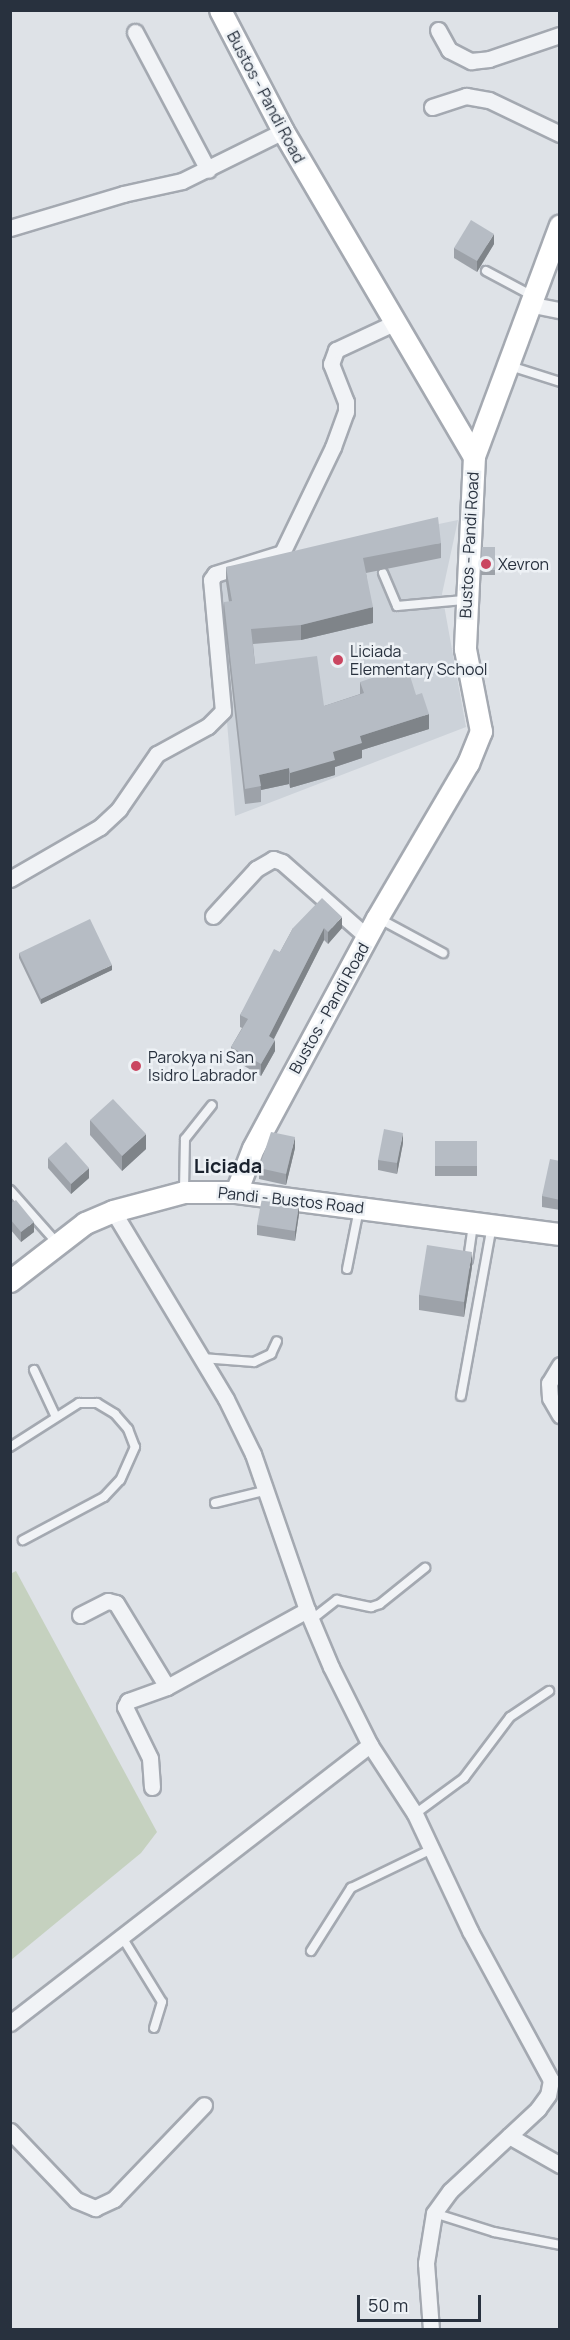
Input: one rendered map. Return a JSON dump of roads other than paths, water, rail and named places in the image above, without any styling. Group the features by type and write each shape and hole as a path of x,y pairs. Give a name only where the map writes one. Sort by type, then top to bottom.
{"main road":[{"name":"Bustos - Pandi Road","path":"220,10 283,131 474,456 472,546 464,600 465,649 481,730 468,763 377,918 253,1148 236,1192"},
{"path":"474,456 530,300 560,225"},
{"name":"Pandi - Bustos Road","path":"10,1281 85,1223 113,1211 184,1192 236,1192 560,1234"}],"street":[{"path":"438,30 449,50 471,61 489,59 560,35"},
{"path":"135,32 208,170"},
{"path":"432,107 466,96 489,100 560,134"},
{"path":"10,228 123,194 182,181 283,131"},
{"path":"530,300 560,310"},
{"path":"10,879 100,827 118,809 157,754 208,726 223,711 211,580 215,574 282,553 346,412 346,402 332,364 336,350 394,323"},
{"path":"213,916 256,869 273,859 282,862 367,937"},
{"path":"113,1211 226,1399 268,1490 309,1615 370,1745 415,1814 470,1931 555,2078 548,2095 538,2109 450,2191 434,2213 426,2264 431,2330"},
{"path":"560,1365 549,1383 550,1398 560,1415"},
{"path":"80,1615 96,1605 116,1603 167,1687"},
{"path":"152,1787 150,1758 125,1707 128,1701 167,1687 309,1615"},
{"path":"10,2023 370,1745"},
{"path":"10,2131 76,2200 95,2208 114,2199 204,2105"},
{"path":"510,2136 560,2164"}],"lane":[{"path":"486,271 530,300"},
{"path":"508,366 560,382"},
{"path":"382,573 398,606 464,600"},
{"path":"377,918 443,952"},
{"path":"184,1192 185,1139 212,1105"},
{"path":"10,1190 57,1243"},
{"path":"347,1269 359,1207"},
{"path":"468,1260 483,1223"},
{"path":"461,1396 483,1223"},
{"path":"200,1358 254,1362 271,1354 277,1341"},
{"path":"34,1370 56,1416"},
{"path":"10,1447 80,1402 96,1403 121,1422 135,1447 120,1480 104,1497 23,1540"},
{"path":"215,1503 268,1490"},
{"path":"309,1615 337,1600 371,1607 380,1604 425,1568"},
{"path":"415,1814 464,1778 510,1718 549,1691"},
{"path":"310,1951 351,1888 432,1849"},
{"path":"122,1937 162,2002 154,2028"},
{"path":"434,2213 494,2232 560,2244"}],"place":[{"name":"Xevron","path":"486,564"},
{"name":"Liciada Elementary School","path":"338,660"},
{"name":"Parokya ni San Isidro Labrador","path":"136,1066"}],"district":[{"name":"Liciada","path":"228,1165"}]}
